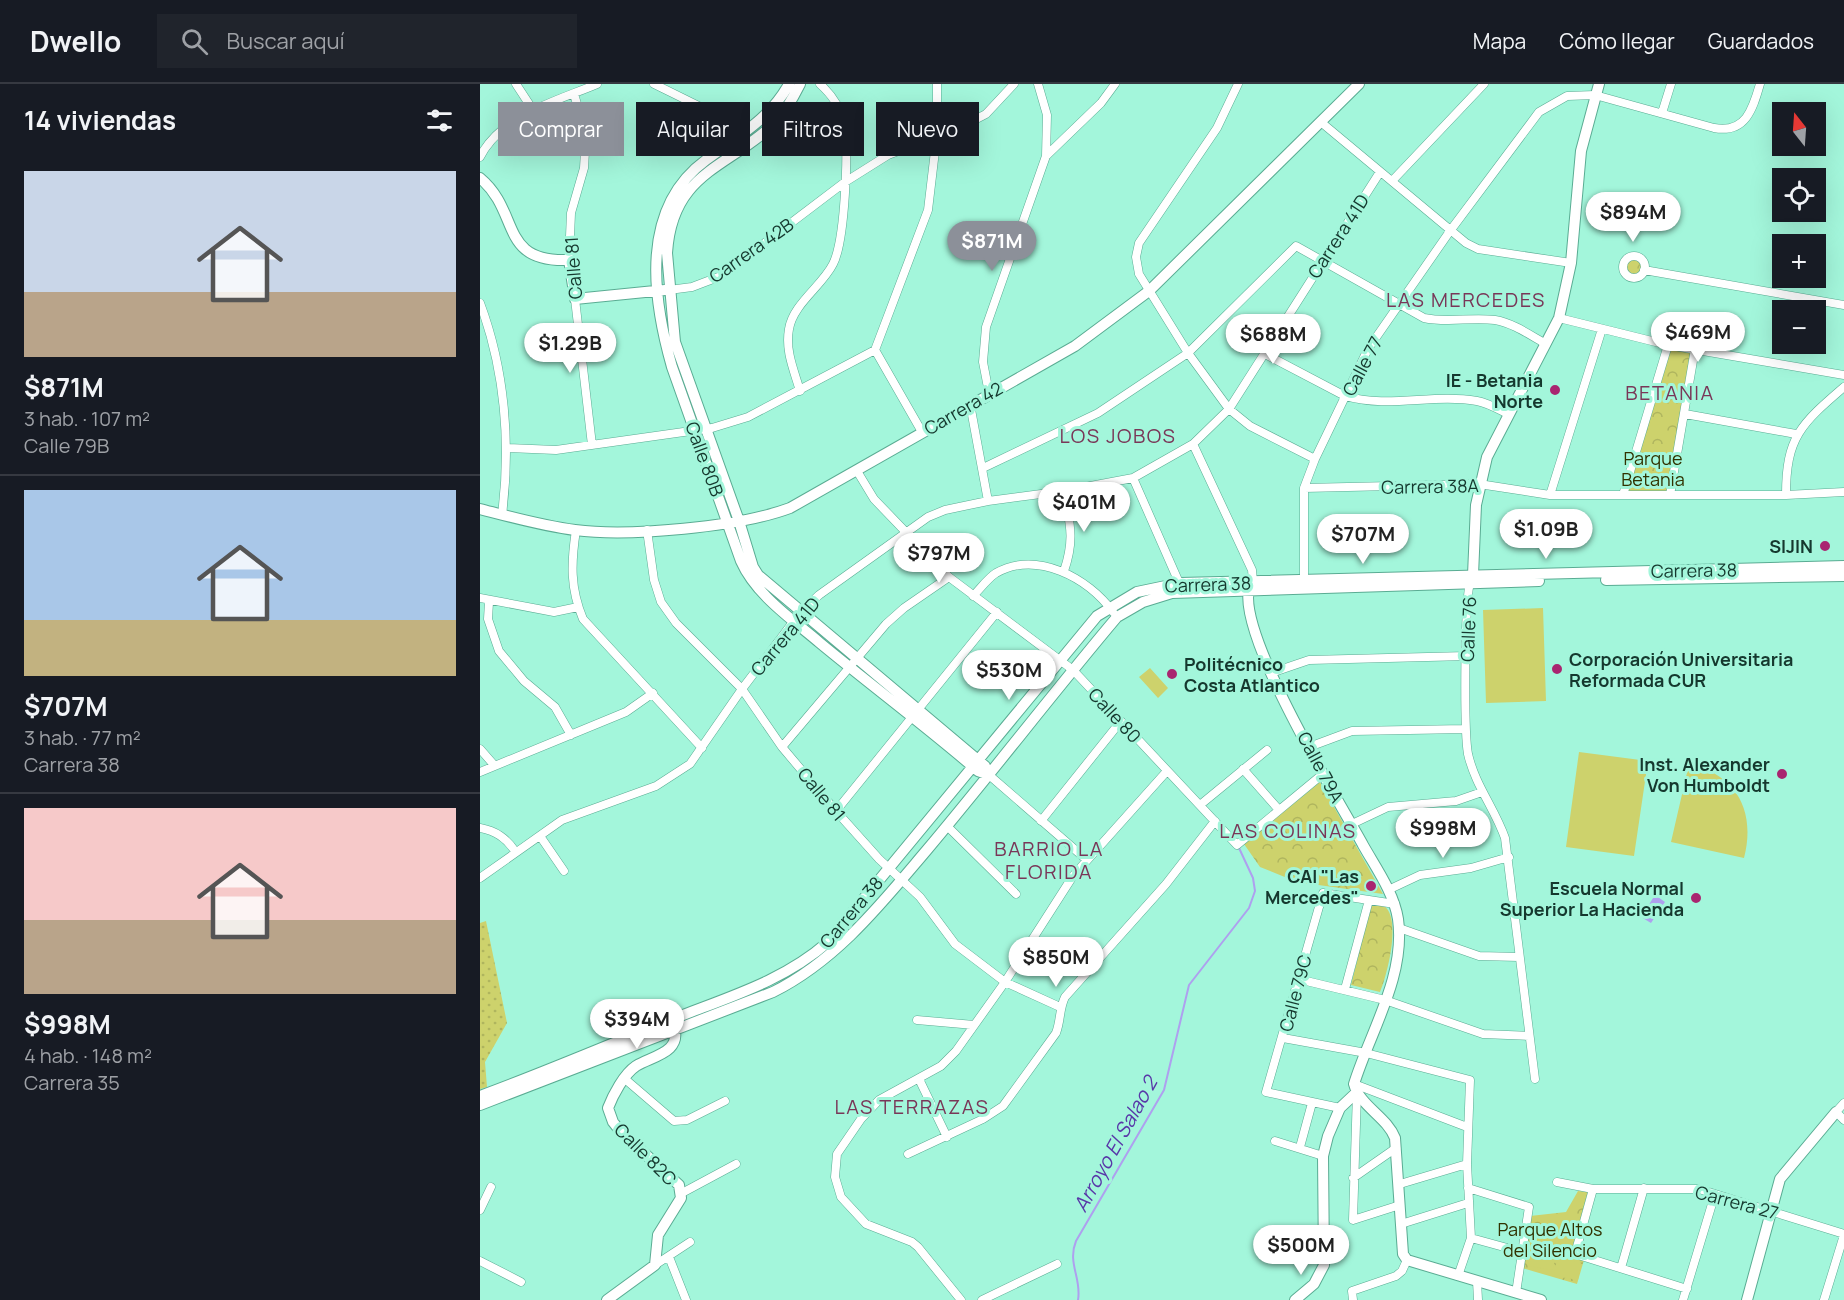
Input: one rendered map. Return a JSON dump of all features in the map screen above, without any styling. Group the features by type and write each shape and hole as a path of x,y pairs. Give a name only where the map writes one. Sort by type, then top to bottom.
{"main road":[{"name":"Calle 80B","path":"750,132 780,101 789,84"},
{"name":"Calle 80B","path":"750,137 773,124 787,110 800,84"},
{"name":"Carrera 42","path":"480,509 576,530 647,530 733,522 790,508 1075,346 1149,291 1322,123 1359,84"},
{"name":"Calle 76","path":"1471,579 1474,520 1479,484 1487,457 1559,318 1571,262 1581,151 1599,84"},
{"name":"Calle 80B","path":"714,156 704,161 678,185 665,210 657,239 664,290 675,342 689,386 707,429 749,578 989,775"},
{"path":"480,178 501,202 513,233 522,247 546,259 569,260"},
{"name":"Calle 81","path":"569,260 575,299"},
{"name":"Calle 80B","path":"664,290 665,343 695,431 733,522"},
{"name":"Carrera 42B","path":"575,299 664,290"},
{"name":"Carrera 38","path":"480,1096 774,979 810,958 828,942 888,867 977,764 1096,616 1137,592 1181,588 1844,566"},
{"name":"Carrera 38","path":"1251,586 1304,580 1844,576"},
{"name":"Calle 79A","path":"1251,586 1259,646 1271,673 1395,904 1399,928 1394,968 1356,1088"},
{"name":"Carrera 38","path":"480,1105 773,992 799,978 833,954 947,826 1117,617 1143,602 1181,588"},
{"path":"626,1079 637,1065 668,1051 675,1031 671,1020"},
{"name":"Calle 82C","path":"626,1079 608,1108 610,1117 621,1132 661,1166 679,1185 682,1193 679,1205 658,1235 655,1265"},
{"path":"1294,1300 1314,1284 1324,1265 1323,1156 1328,1136 1340,1108 1356,1088 1392,1131 1400,1184 1402,1249 1407,1260 1541,1300"},
{"path":"1747,1300 1785,1171 1840,1116"},
{"path":"607,1300 655,1265"}],"street":[{"path":"516,84 528,102"},
{"path":"554,102 597,84"},
{"path":"654,84 691,102"},
{"path":"800,391 787,349 789,326 833,264 840,245 845,182 844,124 833,96 820,84"},
{"path":"937,84 937,102"},
{"path":"979,118 986,114 1014,84"},
{"path":"989,393 983,362 986,327 1046,156 1047,115 1038,84"},
{"path":"1046,156 1101,103 1114,84"},
{"path":"1238,84 1217,128 1139,243 1136,257 1139,274 1188,352 1229,409 1250,426 1315,459"},
{"path":"1392,181 1484,84"},
{"path":"1662,113 1671,84"},
{"name":"Calle 77","path":"1304,580 1304,488 1315,459 1368,349 1450,231 1539,112 1567,96 1595,95 1721,129 1737,126 1749,115 1760,84"},
{"name":"Calle 81","path":"569,260 571,213 584,168 586,134 574,94"},
{"path":"1698,123 1701,114"},
{"path":"1322,123 1450,231 1478,249 1571,262"},
{"path":"480,157 486,146 498,135"},
{"path":"845,182 886,156"},
{"path":"507,448 556,450 707,429 748,417 875,350 928,210 934,156"},
{"name":"Carrera 41D","path":"480,878 515,851 562,820 656,786 690,764 742,689 797,617 819,595 928,517 945,510 988,501 1064,491 1133,478 1193,444 1229,409 1321,261 1380,172"},
{"name":"Carrera 42B","path":"664,290 693,287 721,276 845,182"},
{"path":"983,468 1098,413 1188,352 1296,246 1424,318 1436,321 1494,320 1504,322 1546,344"},
{"path":"1644,270 1844,305"},
{"name":"Calle 81","path":"575,299 592,446"},
{"path":"480,303 491,332 499,369 507,448 502,515"},
{"path":"1559,318 1668,345 1844,375"},
{"path":"1550,495 1602,329"},
{"path":"1623,495 1668,345"},
{"path":"875,350 922,432"},
{"path":"1670,495 1695,350"},
{"path":"1265,354 1345,396 1376,403 1477,401 1508,414"},
{"path":"1786,495 1786,469 1796,434 1812,415 1844,387"},
{"path":"970,404 988,501"},
{"path":"1685,414 1796,434"},
{"name":"Calle 79A","path":"1193,444 1252,570 1251,586"},
{"name":"Calle 80","path":"856,471 874,499 949,577 1073,670 1237,845 1279,810"},
{"path":"1133,478 1181,588"},
{"name":"Carrera 38A","path":"1304,488 1479,484 1550,495 1786,495 1844,492"},
{"path":"1064,491 1072,536 1071,549 1064,571"},
{"path":"576,530 571,575 578,607 591,631 702,748"},
{"name":"Calle 81","path":"647,530 654,580 662,602 676,623 742,689 782,747 836,811 888,867 920,897 955,944 1005,982 1060,1007"},
{"path":"974,596 996,573 1021,565 1041,564 1064,571 1109,607 1117,617"},
{"path":"782,747 903,608 949,577"},
{"name":"Calle 76","path":"1471,579 1467,656 1468,754 1482,792 1498,816 1509,857 1535,1079"},
{"path":"480,598 489,602 554,612 578,607"},
{"path":"489,602 488,620 500,651 524,681 555,707 571,735"},
{"path":"836,811 997,612"},
{"path":"1271,673 1310,660 1467,656"},
{"path":"480,772 626,712 652,693"},
{"path":"1041,821 1121,721"},
{"path":"1310,747 1352,731 1466,729"},
{"path":"480,749 494,765"},
{"path":"1200,805 1267,750"},
{"path":"1243,769 1279,810 1324,773"},
{"path":"961,1300 918,1247 866,1224 841,1197 835,1177 837,1154 861,1119 879,1100 941,1066 956,1051 1005,982 1057,897 1167,771"},
{"name":"Calle 80B","path":"989,775 1087,860"},
{"path":"1352,824 1388,807 1456,801 1482,792"},
{"path":"908,1154 947,1137 1003,1106 1056,1033 1060,1021 1060,1007 1065,997 1166,885 1215,821"},
{"path":"947,826 1016,894"},
{"path":"480,828 497,833 508,841 515,851"},
{"path":"540,836 564,871"},
{"path":"1388,890 1420,875 1471,868 1509,857"},
{"name":"Calle 79C","path":"1312,1103 1266,1092 1323,893 1369,900"},
{"path":"1345,989 1369,900 1395,904"},
{"path":"1399,928 1479,956 1519,957"},
{"path":"1298,978 1385,1000 1483,1034 1529,1036"},
{"path":"917,1020 974,1025"},
{"path":"1283,1038 1366,1053 1470,1080 1467,1188 1471,1238 1458,1276"},
{"path":"626,1079 674,1121 687,1120 725,1101"},
{"path":"919,1079 947,1137"},
{"path":"1401,1205 1353,1220 1356,1088 1467,1127"},
{"path":"1300,1147 1312,1103 1340,1108"},
{"path":"1840,1116 1844,1103"},
{"path":"1275,1141 1323,1156"},
{"path":"1353,1178 1396,1148"},
{"path":"682,1193 736,1164"},
{"path":"1400,1184 1467,1164"},
{"name":"Carrera 27","path":"1557,1182 1593,1189 1698,1189 1844,1235"},
{"path":"480,1210 490,1187"},
{"path":"1467,1188 1529,1207 1515,1293"},
{"path":"1621,1268 1644,1188"},
{"path":"1593,1189 1575,1254 1687,1288"},
{"path":"1683,1300 1715,1194"},
{"path":"1401,1224 1468,1203"},
{"path":"1824,1300 1844,1235"},
{"path":"1471,1238 1522,1251"},
{"path":"655,1265 690,1242"},
{"path":"669,1257 686,1300"},
{"path":"1353,1296 1396,1276 1402,1271 1407,1260"},
{"path":"480,1261 521,1282"},
{"path":"982,1300 1057,1264"},
{"path":"1476,1300 1477,1281"}],"green space":[{"path":"1633,257 1639,260 1642,266 1639,272 1633,275 1627,272 1624,266 1627,260"},
{"name":"Parque Betania","path":"1668,345 1695,349 1670,495 1623,495"},
{"path":"1543,608 1546,701 1486,703 1483,610"},
{"path":"1150,668 1168,688 1158,698 1139,677"},
{"path":"1579,752 1648,761 1634,856 1566,847"},
{"path":"1689,764 1706,769 1720,777 1731,786 1739,798 1745,811 1747,825 1744,858 1671,842"},
{"path":"1320,782 1383,894 1297,882 1260,867 1244,844"},
{"path":"1371,904 1384,906 1392,922 1389,961 1380,992 1351,985"},
{"path":"486,921 507,1023 485,1062 487,1087 480,1089 480,923"},
{"name":"Parque Altos del Silencio","path":"1578,1191 1588,1192 1570,1256 1584,1260 1577,1284 1522,1268 1530,1216 1566,1212"},
{"path":"1535,1223 1561,1227 1553,1270 1528,1266"},
{"path":"1557,1259 1581,1263 1578,1280 1554,1276"}],"shaded area":[{"path":"1655,895 1665,902 1651,923 1641,917"}],"waterway":[{"name":"Arroyo El Salao 2","path":"1078,1300 1079,1292 1073,1257 1076,1241 1164,1090 1189,985 1249,908 1255,891 1253,878 1239,848"}],"place":[{"name":"IE - Betania Norte","path":"1555,390"},
{"name":"SIJIN","path":"1825,546"},
{"name":"Corporación Universitaria Reformada CUR","path":"1557,669"},
{"name":"Politécnico Costa Atlantico","path":"1172,674"},
{"name":"Inst. Alexander Von Humboldt","path":"1782,774"},
{"name":"CAI \"Las Mercedes\"","path":"1371,886"},
{"name":"Escuela Normal Superior La Hacienda","path":"1696,898"}],"district":[{"name":"LAS MERCEDES","path":"1466,299"},
{"name":"BETANIA","path":"1670,392"},
{"name":"LOS JOBOS","path":"1118,435"},
{"name":"LAS COLINAS","path":"1288,830"},
{"name":"BARRIO LA FLORIDA","path":"1049,860"},
{"name":"LAS TERRAZAS","path":"912,1106"}]}
